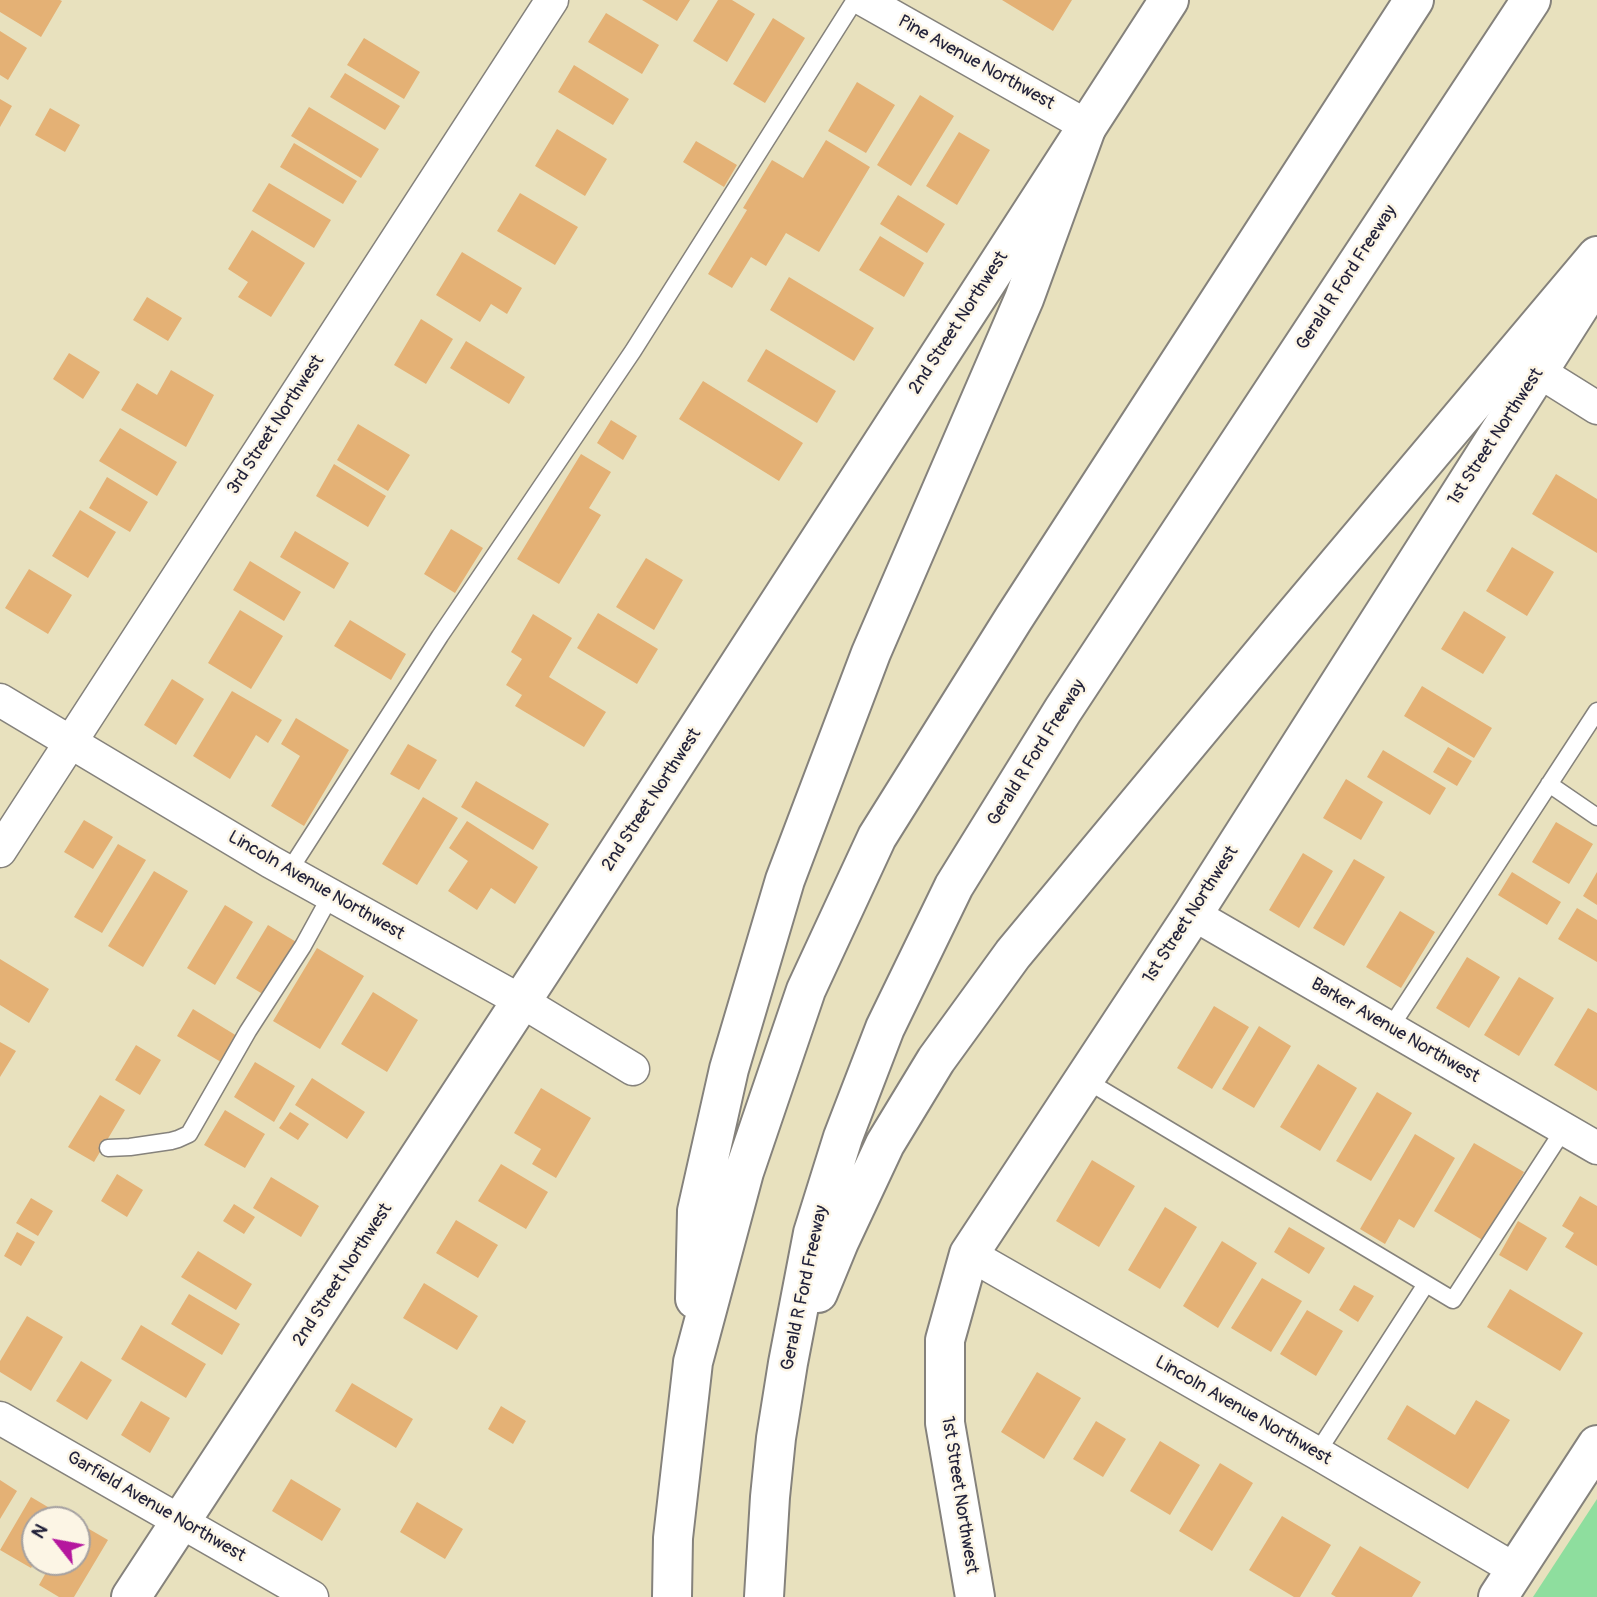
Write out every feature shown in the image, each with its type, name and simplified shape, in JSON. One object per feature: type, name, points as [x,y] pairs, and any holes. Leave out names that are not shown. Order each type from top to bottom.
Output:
[{"type":"main road","name":"2nd Street Northwest","points":[[131,1597],[521,1001],[1169,0]]},
{"type":"main road","points":[[694,1362],[744,1172],[806,990],[877,836],[1022,606],[1414,0]]},
{"type":"main road","name":"Gerald R Ford Freeway","points":[[764,1597],[776,1438],[813,1233],[843,1137],[885,1028],[954,886],[1063,709],[1531,0]]},
{"type":"main road","points":[[672,1597],[673,1538],[694,1362],[697,1212],[729,1069],[785,880],[871,653],[1024,299],[1087,126]]},
{"type":"main road","points":[[788,1363],[839,1242],[885,1144],[936,1060],[1013,954],[1597,256]]},
{"type":"main road","name":"1st Street Northwest","points":[[975,1597],[945,1423],[945,1340],[969,1254],[1193,914],[1597,279]]},
{"type":"main road","points":[[1507,1584],[1597,1445]]},
{"type":"street","name":"3rd Street Northwest","points":[[0,850],[552,0]]},
{"type":"street","name":"Pine Avenue Northwest","points":[[864,0],[1087,126]]},
{"type":"street","points":[[1538,371],[1597,408]]},
{"type":"street","name":"Lincoln Avenue Northwest","points":[[0,700],[289,871],[521,1001],[633,1069]]},
{"type":"street","name":"Barker Avenue Northwest","points":[[1193,914],[1597,1148]]},
{"type":"street","name":"Lincoln Avenue Northwest","points":[[969,1254],[1317,1453],[1507,1584]]},
{"type":"street","name":"Garfield Avenue Northwest","points":[[0,1418],[312,1597]]},
{"type":"lane","points":[[289,871],[440,636],[633,351],[855,0]]},
{"type":"lane","points":[[1390,1028],[1597,711]]},
{"type":"lane","points":[[1549,784],[1597,817]]},
{"type":"lane","points":[[108,1148],[171,1141],[189,1134],[331,895]]},
{"type":"lane","points":[[1084,1079],[1453,1300],[1564,1129]]},
{"type":"lane","points":[[1317,1453],[1426,1284]]},
{"type":"green space","points":[[1597,1499],[1597,1597],[1533,1597]]},
{"type":"building","points":[[0,0],[62,1],[41,37],[0,12]]},
{"type":"building","points":[[642,0],[690,0],[677,21]]},
{"type":"building","points":[[718,0],[732,0],[755,14],[727,62],[693,41]]},
{"type":"building","points":[[1002,0],[1072,0],[1053,31]]},
{"type":"building","points":[[606,13],[659,45],[642,74],[588,42]]},
{"type":"building","points":[[773,18],[805,38],[765,103],[733,84]]},
{"type":"building","points":[[0,31],[27,48],[8,80],[0,75]]},
{"type":"building","points":[[364,38],[420,72],[404,99],[347,65]]},
{"type":"building","points":[[574,65],[629,99],[613,125],[558,92]]},
{"type":"building","points":[[345,73],[400,106],[385,130],[330,97]]},
{"type":"building","points":[[857,82],[895,105],[866,153],[828,131]]},
{"type":"building","points":[[920,95],[954,116],[911,186],[877,165]]},
{"type":"building","points":[[0,99],[12,106],[0,127]]},
{"type":"building","points":[[309,107],[379,149],[361,178],[291,136]]},
{"type":"building","points":[[50,108],[80,125],[65,152],[35,135]]},
{"type":"building","points":[[557,129],[607,159],[585,196],[535,166]]},
{"type":"building","points":[[959,132],[990,150],[957,205],[926,186]]},
{"type":"building","points":[[826,140],[870,167],[819,252],[786,233],[766,266],[751,257],[732,288],[708,274],[747,210],[743,208],[772,160],[803,178]]},
{"type":"building","points":[[696,141],[737,165],[724,187],[683,162]]},
{"type":"building","points":[[294,143],[357,181],[343,204],[280,167]]},
{"type":"building","points":[[269,183],[331,220],[314,248],[252,211]]},
{"type":"building","points":[[520,193],[578,227],[555,265],[497,231]]},
{"type":"building","points":[[898,195],[945,224],[927,253],[880,224]]},
{"type":"building","points":[[252,230],[305,263],[271,317],[238,297],[248,282],[228,269]]},
{"type":"building","points":[[880,236],[924,263],[904,297],[859,270]]},
{"type":"building","points":[[462,252],[522,288],[507,314],[491,304],[480,322],[436,295]]},
{"type":"building","points":[[789,277],[874,328],[854,361],[770,310]]},
{"type":"building","points":[[147,297],[182,318],[168,341],[133,320]]},
{"type":"building","points":[[421,319],[453,339],[426,384],[394,365]]},
{"type":"building","points":[[466,341],[525,377],[509,404],[450,368]]},
{"type":"building","points":[[766,349],[836,391],[817,423],[747,381]]},
{"type":"building","points":[[69,353],[100,372],[83,399],[53,379]]},
{"type":"building","points":[[171,370],[214,395],[186,447],[121,410],[137,383],[157,395]]},
{"type":"building","points":[[703,381],[803,443],[779,481],[679,419]]},
{"type":"building","points":[[611,420],[637,436],[623,460],[597,443]]},
{"type":"building","points":[[358,424],[410,455],[388,491],[337,460]]},
{"type":"building","points":[[120,428],[177,462],[157,496],[99,461]]},
{"type":"building","points":[[581,454],[611,472],[589,508],[601,515],[559,584],[517,559]]},
{"type":"building","points":[[334,464],[386,496],[368,527],[316,496]]},
{"type":"building","points":[[1556,474],[1597,499],[1597,553],[1532,514]]},
{"type":"building","points":[[107,477],[148,502],[130,532],[89,508]]},
{"type":"building","points":[[80,510],[116,532],[88,578],[52,556]]},
{"type":"building","points":[[451,529],[483,548],[455,593],[424,574]]},
{"type":"building","points":[[295,531],[349,563],[334,589],[280,557]]},
{"type":"building","points":[[1512,547],[1554,572],[1527,616],[1486,591]]},
{"type":"building","points":[[646,558],[683,580],[654,630],[616,607]]},
{"type":"building","points":[[250,561],[301,592],[284,621],[233,590]]},
{"type":"building","points":[[29,569],[72,595],[48,634],[5,608]]},
{"type":"building","points":[[240,610],[283,636],[251,689],[208,663]]},
{"type":"building","points":[[1464,611],[1506,637],[1483,674],[1441,649]]},
{"type":"building","points":[[598,613],[658,649],[637,684],[577,648]]},
{"type":"building","points":[[533,614],[572,638],[549,677],[606,712],[584,747],[515,706],[522,695],[506,685],[522,659],[511,652]]},
{"type":"building","points":[[350,620],[406,654],[391,680],[334,646]]},
{"type":"building","points":[[172,679],[204,699],[176,745],[144,725]]},
{"type":"building","points":[[1422,686],[1492,728],[1474,758],[1404,716]]},
{"type":"building","points":[[232,691],[282,720],[268,743],[256,735],[230,779],[193,756]]},
{"type":"building","points":[[296,718],[349,750],[304,826],[271,806],[300,756],[281,744]]},
{"type":"building","points":[[408,744],[437,760],[419,790],[390,774]]},
{"type":"building","points":[[1448,747],[1472,761],[1457,786],[1433,772]]},
{"type":"building","points":[[1383,750],[1446,788],[1430,815],[1367,777]]},
{"type":"building","points":[[1346,779],[1383,802],[1361,840],[1323,818]]},
{"type":"building","points":[[476,781],[549,824],[533,850],[461,807]]},
{"type":"building","points":[[423,797],[458,818],[417,885],[382,864]]},
{"type":"building","points":[[84,820],[113,837],[93,869],[64,852]]},
{"type":"building","points":[[467,821],[538,867],[515,904],[491,888],[477,910],[448,891],[468,861],[449,848]]},
{"type":"building","points":[[1556,822],[1593,844],[1569,884],[1532,862]]},
{"type":"building","points":[[118,844],[146,860],[102,933],[74,917]]},
{"type":"building","points":[[1303,853],[1333,871],[1299,928],[1269,910]]},
{"type":"building","points":[[1354,859],[1385,877],[1344,946],[1313,928]]},
{"type":"building","points":[[154,871],[188,891],[143,967],[108,946]]},
{"type":"building","points":[[1512,872],[1561,902],[1547,925],[1498,895]]},
{"type":"building","points":[[1597,872],[1597,905],[1583,896]]},
{"type":"building","points":[[225,905],[253,922],[215,985],[187,968]]},
{"type":"building","points":[[1577,908],[1597,920],[1597,962],[1558,939]]},
{"type":"building","points":[[1400,911],[1435,932],[1401,988],[1366,967]]},
{"type":"building","points":[[268,925],[298,943],[266,996],[236,978]]},
{"type":"building","points":[[317,948],[364,976],[320,1049],[273,1021]]},
{"type":"building","points":[[1467,957],[1500,977],[1469,1028],[1436,1008]]},
{"type":"building","points":[[0,959],[49,989],[29,1023],[0,1005]]},
{"type":"building","points":[[1519,977],[1554,998],[1519,1056],[1484,1035]]},
{"type":"building","points":[[373,992],[418,1020],[387,1072],[341,1044]]},
{"type":"building","points":[[1214,1006],[1249,1027],[1212,1089],[1177,1068]]},
{"type":"building","points":[[1588,1008],[1597,1013],[1597,1091],[1554,1065]]},
{"type":"building","points":[[193,1009],[237,1036],[221,1062],[177,1036]]},
{"type":"building","points":[[1259,1026],[1291,1046],[1254,1108],[1222,1089]]},
{"type":"building","points":[[0,1042],[16,1051],[0,1077]]},
{"type":"building","points":[[136,1045],[161,1060],[140,1095],[115,1080]]},
{"type":"building","points":[[255,1062],[295,1086],[274,1122],[234,1097]]},
{"type":"building","points":[[1318,1064],[1357,1088],[1320,1151],[1280,1127]]},
{"type":"building","points":[[312,1078],[365,1112],[347,1139],[295,1105]]},
{"type":"building","points":[[541,1088],[591,1118],[556,1178],[532,1164],[541,1149],[514,1133]]},
{"type":"building","points":[[1377,1092],[1412,1113],[1371,1181],[1336,1161]]},
{"type":"building","points":[[100,1095],[125,1110],[94,1162],[68,1147]]},
{"type":"building","points":[[225,1110],[265,1134],[245,1168],[204,1145]]},
{"type":"building","points":[[290,1112],[309,1124],[298,1140],[279,1128]]},
{"type":"building","points":[[1415,1134],[1455,1158],[1414,1228],[1399,1219],[1385,1244],[1360,1229]]},
{"type":"building","points":[[1474,1143],[1524,1172],[1484,1241],[1434,1211]]},
{"type":"building","points":[[1092,1160],[1135,1186],[1099,1247],[1056,1221]]},
{"type":"building","points":[[501,1164],[548,1192],[526,1229],[478,1201]]},
{"type":"building","points":[[117,1174],[143,1190],[127,1217],[101,1201]]},
{"type":"building","points":[[271,1177],[319,1206],[301,1237],[253,1208]]},
{"type":"building","points":[[1580,1196],[1597,1206],[1597,1266],[1565,1247],[1574,1233],[1562,1226]]},
{"type":"building","points":[[31,1198],[53,1211],[38,1236],[16,1223]]},
{"type":"building","points":[[234,1204],[255,1217],[244,1234],[223,1221]]},
{"type":"building","points":[[1165,1207],[1197,1227],[1160,1289],[1128,1270]]},
{"type":"building","points":[[456,1220],[498,1245],[478,1278],[436,1253]]},
{"type":"building","points":[[1518,1221],[1547,1238],[1527,1271],[1499,1255]]},
{"type":"building","points":[[1289,1227],[1325,1248],[1309,1274],[1274,1252]]},
{"type":"building","points":[[17,1232],[35,1242],[21,1266],[4,1256]]},
{"type":"building","points":[[1222,1241],[1257,1263],[1218,1328],[1183,1306]]},
{"type":"building","points":[[198,1251],[252,1284],[236,1310],[181,1277]]},
{"type":"building","points":[[1262,1278],[1302,1301],[1271,1352],[1231,1328]]},
{"type":"building","points":[[424,1283],[478,1316],[457,1350],[403,1318]]},
{"type":"building","points":[[1354,1285],[1374,1296],[1358,1322],[1339,1310]]},
{"type":"building","points":[[1510,1289],[1583,1333],[1560,1371],[1487,1327]]},
{"type":"building","points":[[189,1294],[240,1324],[222,1355],[171,1324]]},
{"type":"building","points":[[1307,1310],[1343,1331],[1316,1376],[1280,1354]]},
{"type":"building","points":[[27,1316],[63,1337],[31,1391],[0,1372],[0,1361]]},
{"type":"building","points":[[141,1325],[206,1364],[186,1398],[121,1359]]},
{"type":"building","points":[[81,1361],[112,1380],[87,1420],[56,1401]]},
{"type":"building","points":[[1037,1372],[1081,1398],[1044,1459],[1001,1432]]},
{"type":"building","points":[[352,1383],[413,1419],[396,1448],[335,1411]]},
{"type":"building","points":[[1476,1400],[1510,1420],[1468,1489],[1387,1439],[1407,1405],[1455,1435]]},
{"type":"building","points":[[141,1401],[170,1418],[150,1453],[121,1435]]},
{"type":"building","points":[[501,1406],[526,1421],[513,1444],[488,1429]]},
{"type":"building","points":[[1096,1421],[1126,1439],[1103,1477],[1073,1459]]},
{"type":"building","points":[[1160,1441],[1200,1465],[1170,1515],[1130,1491]]},
{"type":"building","points":[[1220,1463],[1253,1483],[1212,1551],[1179,1531]]},
{"type":"building","points":[[291,1479],[341,1509],[322,1541],[272,1511]]},
{"type":"building","points":[[0,1480],[17,1491],[0,1519]]},
{"type":"building","points":[[31,1497],[46,1506],[26,1506]]},
{"type":"building","points":[[417,1502],[463,1529],[445,1559],[400,1532]]},
{"type":"building","points":[[21,1514],[21,1562],[0,1550]]},
{"type":"building","points":[[1282,1516],[1331,1545],[1300,1597],[1294,1597],[1249,1570]]},
{"type":"building","points":[[91,1530],[108,1540],[91,1568]]},
{"type":"building","points":[[1360,1546],[1421,1582],[1412,1597],[1336,1597],[1331,1594]]},
{"type":"building","points":[[44,1576],[87,1576],[74,1597],[59,1597],[39,1585]]}]
